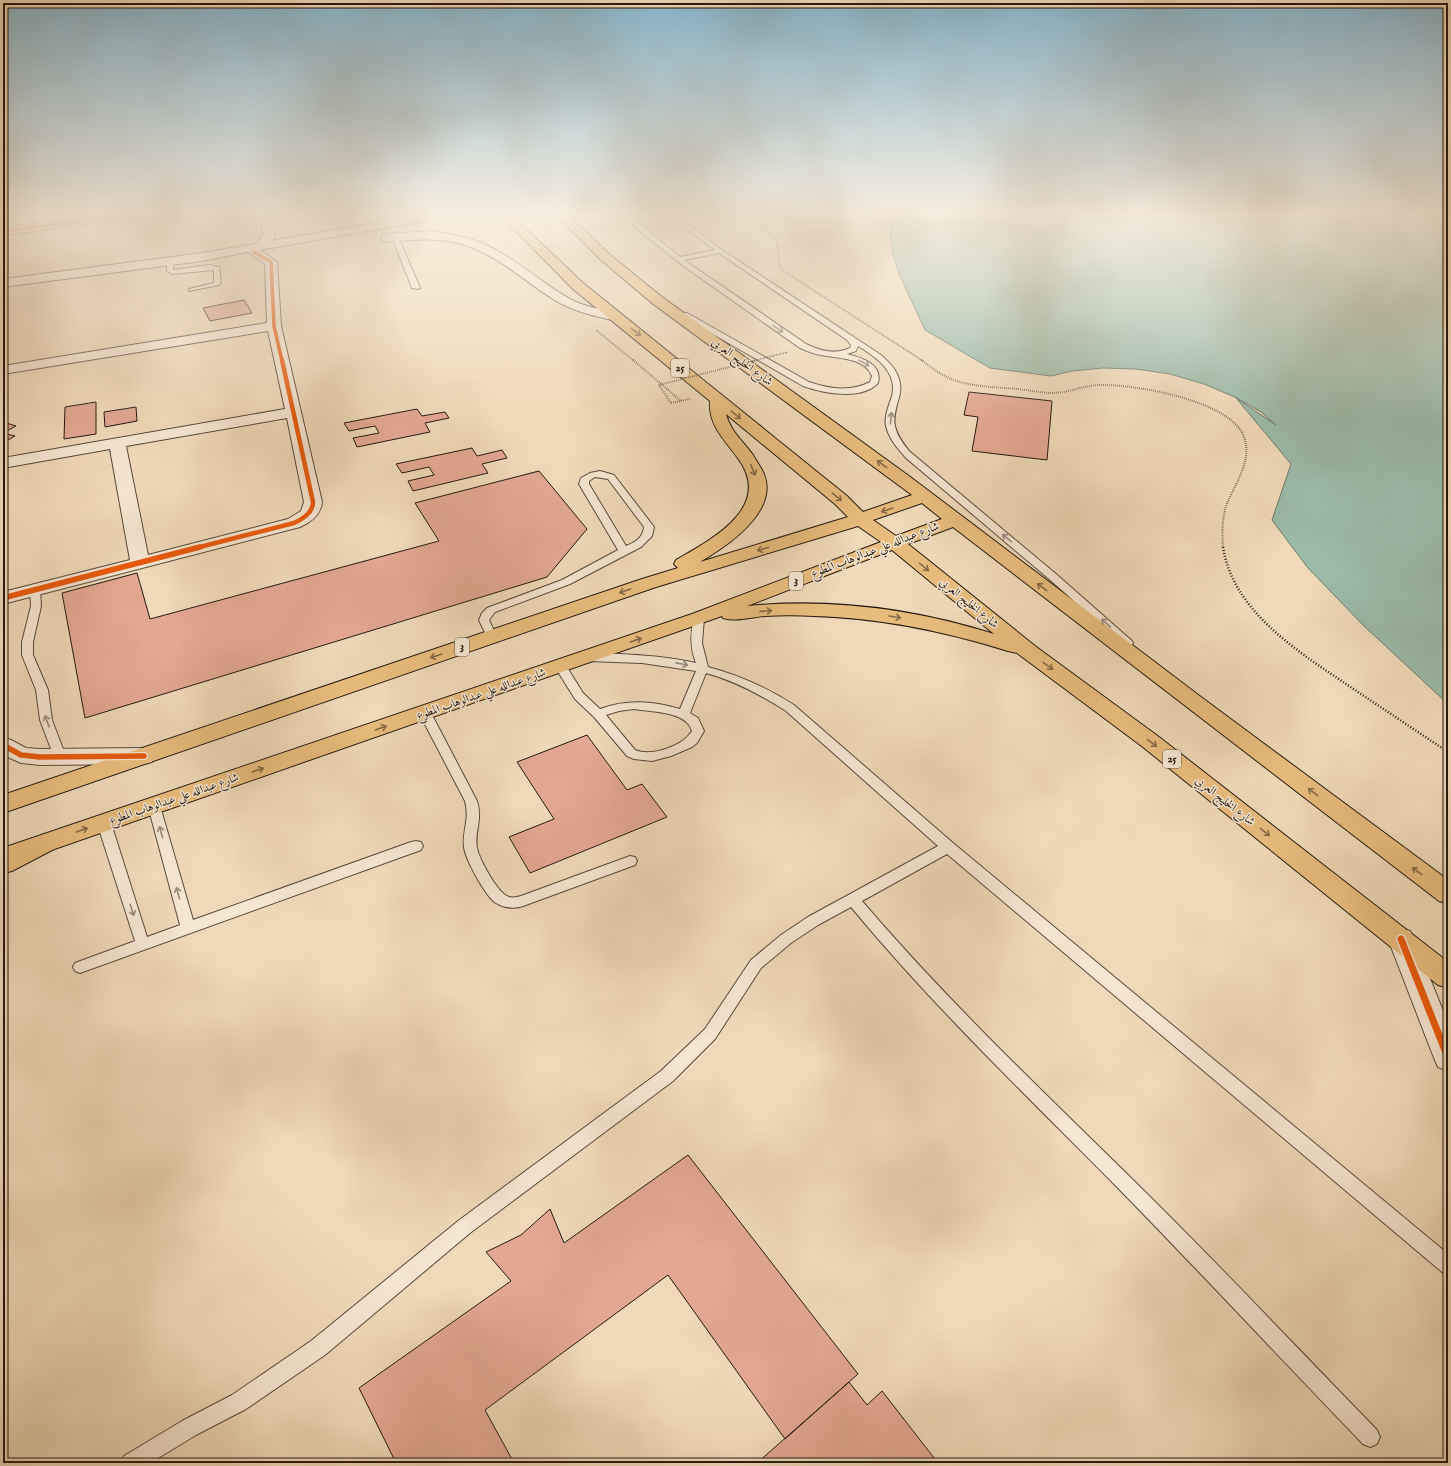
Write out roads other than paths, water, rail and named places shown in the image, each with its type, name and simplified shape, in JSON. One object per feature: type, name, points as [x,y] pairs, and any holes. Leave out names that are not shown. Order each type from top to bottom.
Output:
[{"type":"main road","name":"شارع الخليج العربي","points":[[573,281],[648,342],[717,401],[841,500],[860,519],[894,543],[1028,651],[1151,742],[1402,939],[1448,978]]},
{"type":"main road","name":"شارع الخليج العربي","points":[[635,281],[657,300],[955,520],[1448,894]]},
{"type":"main road","points":[[648,583],[728,537],[745,519],[755,501],[757,482],[754,473],[745,456],[721,426],[718,417],[717,401]]},
{"type":"main road","name":"3","points":[[3,804],[648,583],[860,519],[924,497]]},
{"type":"main road","name":"شارع عبدالله علي عبدالوهاب المطوع","points":[[3,858],[561,667],[699,618],[955,520]]},
{"type":"main road","points":[[699,618],[735,613],[801,610],[882,615],[955,629],[1028,651]]},
{"type":"main road","points":[[3,864],[45,843]]},
{"type":"street","points":[[3,284],[23,281]]},
{"type":"street","points":[[5,598],[294,523],[307,516],[313,506],[313,502],[274,326],[271,281]]},
{"type":"street","points":[[536,281],[568,302],[590,311],[616,317]]},
{"type":"street","points":[[3,370],[274,326]]},
{"type":"street","points":[[3,463],[292,412]]},
{"type":"street","points":[[117,443],[140,562]]},
{"type":"street","points":[[3,745],[21,755],[60,757],[144,756]]},
{"type":"street","points":[[1402,939],[1448,1058]]},
{"type":"lane","points":[[191,290],[217,284],[218,281]]},
{"type":"lane","points":[[413,281],[416,288]]},
{"type":"lane","points":[[657,300],[813,387],[831,391],[846,391],[862,389],[874,383],[876,379],[875,373],[866,364],[847,357],[827,354],[803,346],[709,281]]},
{"type":"lane","points":[[765,281],[884,361],[894,375],[898,390],[891,415],[891,426],[898,442],[909,456],[1052,576],[1197,705]]},
{"type":"lane","points":[[827,354],[842,353],[851,350],[855,345],[850,338]]},
{"type":"lane","points":[[492,637],[484,620],[486,615],[491,610],[566,582],[606,562],[647,537],[649,527],[612,477],[600,474],[588,477],[584,480],[584,484],[624,551]]},
{"type":"lane","points":[[34,590],[36,597],[36,611],[27,651],[30,663],[42,690],[45,714],[60,757]]},
{"type":"lane","points":[[684,714],[703,668],[699,658],[696,638],[699,618]]},
{"type":"lane","points":[[587,657],[646,659],[703,668],[750,684],[770,694],[790,708],[948,847],[1448,1266]]},
{"type":"lane","points":[[561,667],[579,696],[598,714],[631,754],[649,758],[688,744],[697,736],[697,725],[684,714],[634,705],[617,707],[598,714]]},
{"type":"lane","points":[[424,713],[471,800],[475,821],[470,839],[472,855],[496,895],[500,899],[515,903],[523,901],[630,861]]},
{"type":"lane","points":[[154,806],[188,928]]},
{"type":"lane","points":[[104,823],[143,945]]},
{"type":"lane","points":[[80,968],[416,846]]},
{"type":"lane","points":[[131,1463],[189,1428],[239,1402],[318,1348],[464,1228],[667,1076],[710,1034],[756,964],[768,952],[813,920],[853,900],[948,847]]},
{"type":"lane","points":[[853,900],[913,971],[948,1009],[1121,1181],[1370,1437]]}]
